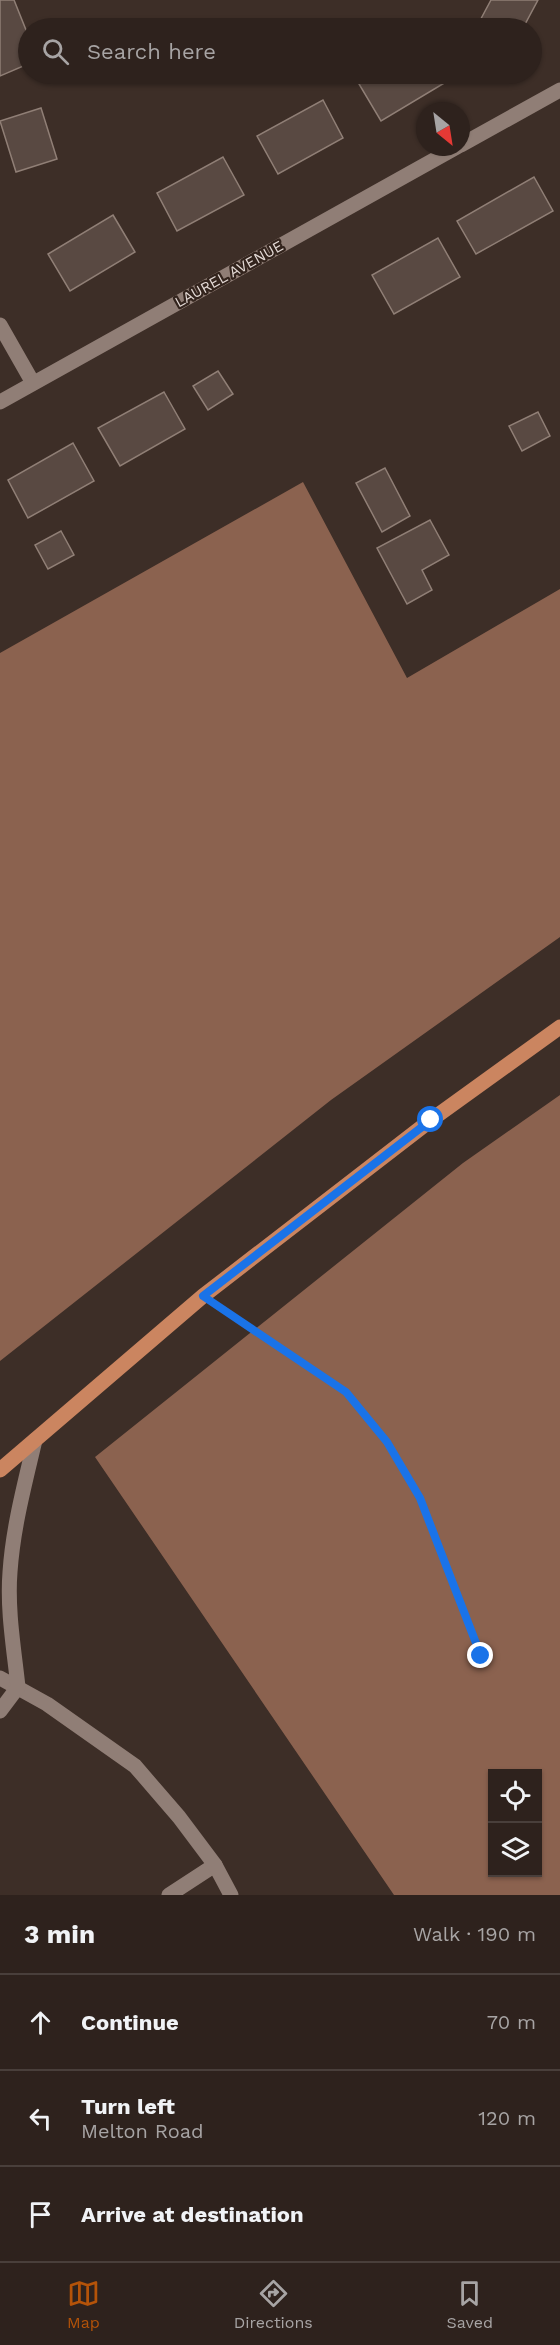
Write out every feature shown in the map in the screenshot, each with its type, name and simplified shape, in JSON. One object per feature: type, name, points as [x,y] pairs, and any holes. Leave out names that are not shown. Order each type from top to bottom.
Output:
[{"type":"main road","points":[[0,1470],[203,1296],[431,1120],[560,1027]]},
{"type":"street","name":"LAUREL AVENUE","points":[[470,140],[560,90]]},
{"type":"street","name":"LAUREL AVENUE","points":[[0,402],[441,156]]},
{"type":"street","points":[[0,325],[33,383]]},
{"type":"street","points":[[0,1711],[18,1687],[12,1630],[10,1573],[18,1512],[35,1440]]},
{"type":"street","points":[[0,1678],[47,1704],[135,1766],[179,1817],[214,1865],[231,1895]]},
{"type":"street","points":[[169,1895],[214,1865]]},
{"type":"path","points":[[203,1296],[346,1392],[387,1442],[420,1498],[481,1656]]},
{"type":"shaded area","points":[[303,482],[407,678],[560,589],[560,937],[331,1100],[0,1361],[0,653]]},
{"type":"shaded area","points":[[560,1095],[560,1895],[394,1895],[95,1457],[463,1163]]},
{"type":"building","points":[[0,0],[14,0],[21,18],[18,18],[18,68],[0,76]]},
{"type":"building","points":[[491,0],[538,0],[528,18],[481,18]]},
{"type":"building","points":[[359,84],[443,84],[381,121]]},
{"type":"building","points":[[323,100],[343,138],[278,174],[257,136]]},
{"type":"building","points":[[41,108],[57,159],[16,172],[0,121]]},
{"type":"building","points":[[223,157],[244,195],[177,231],[157,193]]},
{"type":"building","points":[[534,177],[553,211],[476,254],[457,221]]},
{"type":"building","points":[[113,215],[135,252],[70,291],[48,254]]},
{"type":"building","points":[[438,238],[460,277],[394,314],[372,275]]},
{"type":"building","points":[[218,371],[233,394],[208,410],[193,386]]},
{"type":"building","points":[[164,392],[185,429],[120,466],[98,428]]},
{"type":"building","points":[[538,412],[550,436],[522,451],[509,426]]},
{"type":"building","points":[[73,443],[94,481],[28,518],[8,480]]},
{"type":"building","points":[[385,468],[410,516],[382,532],[356,483]]},
{"type":"building","points":[[430,520],[449,555],[422,570],[432,590],[407,604],[377,548]]},
{"type":"building","points":[[61,531],[74,555],[48,569],[35,545]]},
{"type":"route","points":[[431,1120],[203,1296],[346,1392],[387,1442],[420,1498],[481,1656]]}]
